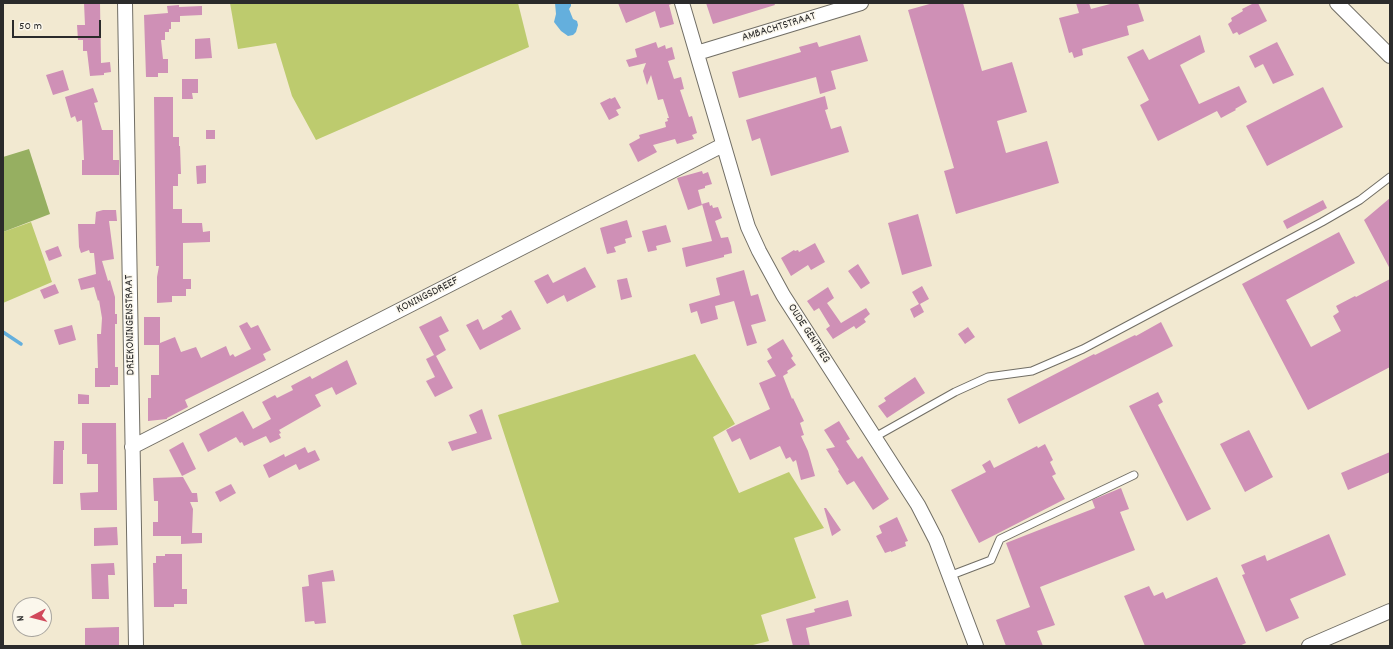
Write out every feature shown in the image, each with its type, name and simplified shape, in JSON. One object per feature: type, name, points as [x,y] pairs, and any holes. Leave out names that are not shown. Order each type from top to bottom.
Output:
[{"type":"street","name":"DRIEKONINGENSTRAAT","points":[[125,3],[136,646]]},
{"type":"street","name":"OUDE GENTWEG","points":[[682,3],[748,227],[762,258],[783,295],[909,490],[927,522],[976,646]]},
{"type":"street","name":"AMBACHTSTRAAT","points":[[697,53],[861,3]]},
{"type":"street","points":[[1338,3],[1390,56]]},
{"type":"street","name":"KONINGSDREEF","points":[[132,447],[723,145]]},
{"type":"street","points":[[1309,646],[1390,611]]},
{"type":"lane","points":[[875,437],[955,392],[988,377],[1032,371],[1083,349],[1322,222],[1360,200],[1390,177]]},
{"type":"lane","points":[[949,576],[990,560],[1000,539],[1134,475]]},
{"type":"green space","points":[[230,3],[518,3],[529,47],[316,140],[292,96],[276,43],[238,49]]},
{"type":"green space","points":[[29,149],[50,214],[3,232],[3,157]]},
{"type":"green space","points":[[31,222],[52,282],[3,303],[3,232]]},
{"type":"green space","points":[[695,354],[735,424],[713,437],[739,493],[789,472],[824,528],[794,538],[816,598],[761,615],[769,641],[749,646],[522,646],[513,615],[559,602],[498,415]]},
{"type":"water","points":[[555,3],[571,3],[569,9],[573,19],[577,21],[578,25],[576,32],[573,35],[568,36],[561,31],[554,22],[556,14]]},
{"type":"building","points":[[84,3],[100,3],[101,63],[110,62],[111,72],[104,73],[104,75],[90,76],[87,51],[83,51],[83,40],[78,40],[77,25],[85,25]]},
{"type":"building","points":[[618,3],[674,3],[669,5],[674,24],[660,28],[655,11],[626,23]]},
{"type":"building","points":[[706,3],[774,3],[775,5],[713,24]]},
{"type":"building","points":[[933,3],[963,3],[982,71],[1012,62],[1027,112],[997,121],[1006,153],[1047,141],[1059,183],[956,214],[944,171],[954,168],[908,10]]},
{"type":"building","points":[[1076,3],[1089,3],[1091,9],[1114,3],[1138,3],[1144,21],[1127,26],[1129,35],[1082,49],[1083,55],[1074,58],[1072,52],[1069,53],[1059,18],[1079,13]]},
{"type":"building","points":[[1254,3],[1258,3],[1267,21],[1239,35],[1237,32],[1233,34],[1228,24],[1232,21],[1231,18],[1243,11],[1242,9]]},
{"type":"building","points":[[179,5],[179,7],[202,6],[202,15],[180,16],[180,22],[171,22],[171,29],[169,29],[169,32],[165,32],[165,40],[161,40],[163,59],[168,59],[168,73],[158,73],[158,77],[146,77],[144,15],[168,13],[167,6]]},
{"type":"building","points":[[860,35],[868,61],[831,71],[836,89],[820,94],[816,77],[739,98],[732,72],[801,52],[799,47],[817,42],[819,47]]},
{"type":"building","points":[[1200,35],[1205,52],[1180,65],[1199,104],[1239,86],[1247,102],[1221,118],[1217,111],[1158,141],[1140,105],[1149,100],[1127,57],[1143,49],[1149,60]]},
{"type":"building","points":[[210,38],[212,58],[195,59],[195,39]]},
{"type":"building","points":[[656,42],[658,48],[665,45],[666,49],[672,47],[675,59],[668,61],[674,79],[681,77],[684,89],[680,90],[689,117],[692,116],[697,133],[692,135],[694,139],[677,144],[675,139],[653,145],[657,152],[638,162],[629,144],[640,138],[639,135],[666,127],[665,122],[668,121],[667,118],[669,118],[663,99],[658,100],[651,75],[647,85],[643,71],[646,63],[629,67],[626,60],[637,57],[635,49]]},
{"type":"building","points":[[1277,42],[1294,75],[1273,84],[1263,64],[1255,68],[1249,56]]},
{"type":"building","points":[[63,70],[69,90],[53,95],[46,75]]},
{"type":"building","points":[[182,79],[198,79],[198,93],[192,93],[193,99],[182,99]]},
{"type":"building","points":[[1323,87],[1343,127],[1267,166],[1246,126]]},
{"type":"building","points":[[93,88],[98,102],[94,103],[102,130],[113,130],[113,160],[119,160],[119,175],[82,175],[82,160],[84,160],[82,120],[77,122],[75,116],[71,118],[65,97]]},
{"type":"building","points":[[825,96],[828,109],[825,110],[831,129],[841,126],[849,152],[771,176],[760,138],[752,141],[746,120]]},
{"type":"building","points":[[154,97],[173,97],[173,137],[179,137],[181,174],[178,174],[178,186],[173,186],[173,209],[182,209],[182,223],[202,223],[203,232],[210,231],[210,242],[183,243],[183,279],[191,279],[191,289],[186,289],[186,296],[172,296],[172,302],[157,303],[157,277],[159,266],[156,266]]},
{"type":"building","points":[[615,97],[621,108],[616,110],[619,115],[609,120],[600,103]]},
{"type":"building","points":[[206,130],[215,130],[215,139],[206,139]]},
{"type":"building","points":[[206,165],[206,183],[197,184],[196,166]]},
{"type":"building","points":[[702,171],[703,174],[708,172],[712,184],[698,190],[702,205],[688,210],[677,178]]},
{"type":"building","points":[[1390,198],[1390,269],[1364,220]]},
{"type":"building","points":[[1323,200],[1327,208],[1287,229],[1283,221]]},
{"type":"building","points":[[709,202],[710,206],[712,205],[713,208],[718,207],[722,218],[715,221],[721,238],[728,237],[732,253],[724,255],[724,257],[686,267],[682,248],[712,241],[702,204]]},
{"type":"building","points":[[103,210],[116,210],[117,221],[109,221],[114,259],[102,261],[115,297],[115,314],[117,314],[117,324],[115,324],[115,367],[118,367],[118,385],[110,385],[110,387],[95,387],[95,368],[98,368],[97,334],[101,334],[102,318],[99,300],[98,301],[94,287],[81,290],[78,279],[96,274],[94,253],[90,253],[89,250],[81,253],[79,247],[78,224],[95,224],[96,212]]},
{"type":"building","points":[[918,214],[932,266],[902,275],[888,223]]},
{"type":"building","points":[[627,220],[632,237],[625,239],[626,243],[614,247],[616,252],[607,254],[600,228]]},
{"type":"building","points":[[666,225],[671,242],[656,246],[657,250],[648,252],[642,231]]},
{"type":"building","points":[[1339,232],[1355,263],[1286,300],[1311,347],[1341,331],[1333,316],[1339,312],[1336,306],[1390,279],[1390,367],[1308,410],[1242,284]]},
{"type":"building","points":[[815,243],[825,262],[811,270],[808,265],[791,276],[781,258],[794,250],[798,250],[799,252]]},
{"type":"building","points":[[58,246],[62,256],[49,261],[45,251]]},
{"type":"building","points":[[858,264],[870,283],[861,289],[848,271]]},
{"type":"building","points":[[585,267],[596,287],[567,302],[564,295],[547,304],[534,281],[548,274],[553,283]]},
{"type":"building","points":[[744,270],[751,296],[758,294],[766,321],[751,325],[757,343],[747,346],[734,301],[715,306],[718,319],[701,324],[697,311],[691,313],[689,304],[720,295],[716,278]]},
{"type":"building","points":[[627,278],[632,297],[621,300],[617,280]]},
{"type":"building","points":[[55,284],[59,293],[44,299],[40,290]]},
{"type":"building","points":[[922,286],[929,299],[920,304],[924,312],[914,318],[910,309],[919,304],[912,292]]},
{"type":"building","points":[[828,287],[834,298],[827,303],[841,323],[866,308],[870,314],[864,319],[866,322],[856,329],[854,326],[833,339],[826,329],[830,326],[819,308],[814,311],[807,301]]},
{"type":"building","points":[[511,310],[521,329],[480,350],[466,325],[478,319],[483,330],[503,319],[501,316]]},
{"type":"building","points":[[441,316],[449,331],[439,336],[446,350],[436,356],[453,388],[435,397],[426,381],[435,377],[426,359],[434,355],[419,327]]},
{"type":"building","points":[[144,317],[160,317],[160,343],[175,337],[181,352],[196,347],[201,358],[226,346],[230,356],[233,354],[235,357],[251,349],[239,326],[247,322],[251,328],[258,325],[271,350],[263,354],[266,360],[185,400],[188,407],[167,419],[148,421],[148,398],[151,398],[151,375],[159,375],[159,345],[144,345]]},
{"type":"building","points":[[1161,322],[1173,346],[1019,424],[1007,399],[1094,354],[1095,355],[1135,335],[1136,336]]},
{"type":"building","points":[[72,325],[76,340],[59,345],[54,330]]},
{"type":"building","points":[[968,327],[975,337],[965,344],[958,334]]},
{"type":"building","points":[[783,339],[793,356],[791,358],[796,365],[787,371],[788,373],[783,376],[792,399],[793,398],[804,421],[800,423],[804,435],[801,436],[808,451],[815,476],[801,480],[796,460],[793,462],[790,457],[786,459],[780,446],[750,460],[740,438],[732,442],[726,430],[770,409],[759,383],[776,376],[767,361],[772,358],[767,349]]},
{"type":"building","points":[[347,360],[357,384],[336,395],[332,387],[315,395],[321,406],[279,430],[281,433],[279,434],[281,438],[270,443],[266,436],[244,446],[236,437],[208,452],[199,434],[243,411],[253,429],[271,419],[262,402],[275,395],[277,398],[293,390],[291,386],[310,376],[312,379]]},
{"type":"building","points":[[915,377],[925,393],[887,418],[878,406],[886,401],[884,398]]},
{"type":"building","points":[[1158,392],[1163,402],[1158,405],[1211,509],[1187,521],[1129,406]]},
{"type":"building","points":[[78,394],[89,395],[89,404],[78,404]]},
{"type":"building","points":[[482,409],[492,439],[452,451],[448,442],[477,433],[469,415]]},
{"type":"building","points":[[839,421],[850,439],[846,441],[858,459],[862,456],[889,499],[873,510],[854,481],[847,485],[826,449],[835,447],[824,430]]},
{"type":"building","points":[[82,423],[116,423],[117,510],[81,510],[80,493],[98,492],[98,464],[87,464],[87,454],[82,454]]},
{"type":"building","points":[[1249,430],[1273,477],[1245,492],[1220,444]]},
{"type":"building","points":[[54,441],[64,441],[63,484],[53,484]]},
{"type":"building","points":[[183,442],[196,469],[182,476],[169,450]]},
{"type":"building","points":[[1045,444],[1053,460],[1050,462],[1056,474],[1052,476],[1065,499],[979,543],[951,490],[986,472],[982,465],[990,460],[994,468],[1037,446],[1038,448]]},
{"type":"building","points":[[305,447],[308,453],[315,450],[320,460],[299,470],[296,464],[269,478],[263,465],[284,454],[285,457]]},
{"type":"building","points":[[1390,452],[1390,472],[1348,490],[1341,473]]},
{"type":"building","points":[[183,477],[192,493],[197,493],[198,502],[190,502],[193,509],[192,533],[202,533],[202,543],[181,544],[181,536],[153,536],[153,522],[158,522],[158,501],[154,501],[153,478]]},
{"type":"building","points":[[231,484],[236,493],[220,502],[215,492]]},
{"type":"building","points":[[1121,488],[1129,509],[1120,512],[1135,550],[1040,587],[1055,625],[1037,631],[1043,646],[1006,646],[996,620],[1030,607],[1006,543],[1095,508],[1092,500]]},
{"type":"building","points":[[824,508],[826,508],[841,530],[832,536]]},
{"type":"building","points":[[897,517],[908,541],[905,542],[906,546],[885,553],[876,536],[882,533],[879,526]]},
{"type":"building","points":[[117,527],[118,545],[94,546],[94,528]]},
{"type":"building","points":[[1329,534],[1346,575],[1290,599],[1299,618],[1266,632],[1242,575],[1245,574],[1241,565],[1265,555],[1267,561]]},
{"type":"building","points":[[165,554],[182,554],[182,589],[187,589],[187,604],[174,604],[174,607],[154,607],[153,563],[156,563],[156,556],[165,556]]},
{"type":"building","points":[[114,563],[115,575],[108,575],[109,599],[92,599],[91,564]]},
{"type":"building","points":[[333,570],[335,581],[322,582],[326,623],[315,624],[314,621],[305,622],[302,587],[309,586],[308,575]]},
{"type":"building","points":[[1217,577],[1246,643],[1239,646],[1145,646],[1124,596],[1149,586],[1154,596],[1163,592],[1166,599]]},
{"type":"building","points":[[848,600],[852,616],[806,628],[810,646],[793,646],[786,619],[815,612],[814,609]]},
{"type":"building","points":[[119,627],[119,646],[85,646],[85,628]]},
{"type":"waterway","points":[[3,332],[21,344]]}]
